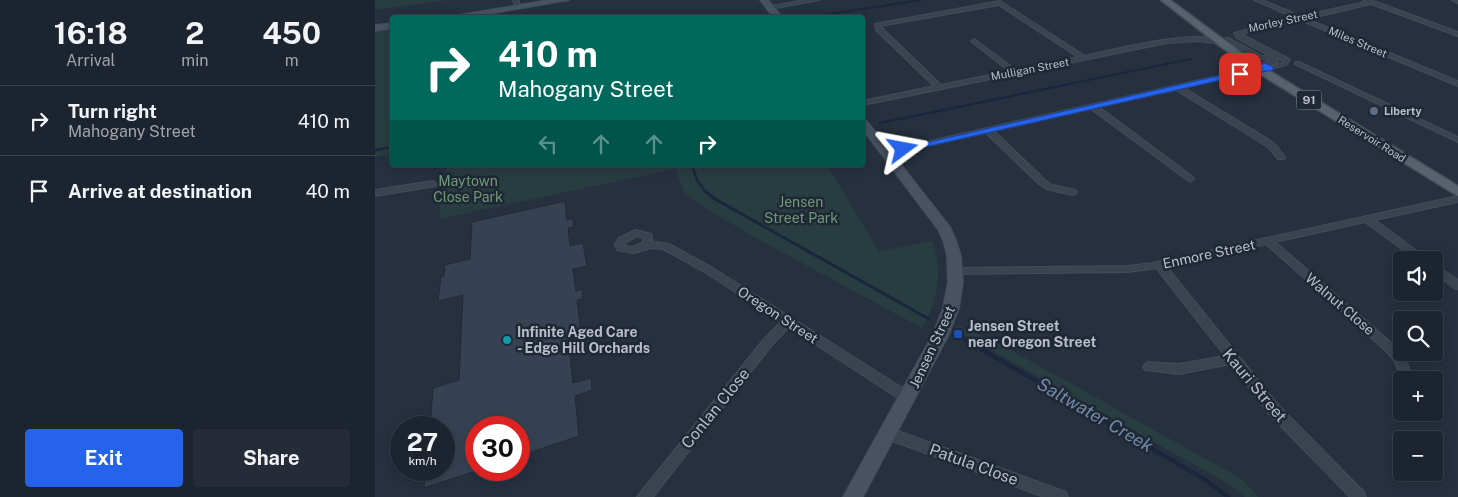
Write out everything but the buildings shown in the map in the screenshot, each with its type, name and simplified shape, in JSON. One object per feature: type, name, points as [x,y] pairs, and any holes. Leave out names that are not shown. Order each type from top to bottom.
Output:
[{"type":"main road","name":"Reservoir Road","points":[[1165,0],[1218,39],[1267,63],[1458,182]]},
{"type":"main road","name":"Reservoir Road","points":[[1174,0],[1218,39]]},
{"type":"main road","name":"Reservoir Road","points":[[1267,63],[1458,192]]},
{"type":"street","points":[[454,15],[516,2],[549,0]]},
{"type":"street","points":[[465,15],[565,0]]},
{"type":"street","points":[[764,0],[772,5],[780,15]]},
{"type":"street","points":[[772,5],[816,0]]},
{"type":"street","name":"Miles Street","points":[[1257,0],[1458,84]]},
{"type":"street","points":[[1369,1],[1458,34]]},
{"type":"street","name":"Morley Street","points":[[1218,39],[1261,58],[1270,60],[1267,63],[1236,33],[1369,1]]},
{"type":"street","points":[[939,87],[878,29],[877,25],[1000,3],[1084,58]]},
{"type":"street","points":[[375,28],[390,26]]},
{"type":"street","name":"Mulligan Street","points":[[865,103],[1167,42],[1218,39]]},
{"type":"street","points":[[974,41],[1014,72]]},
{"type":"street","points":[[886,153],[1237,74],[1267,63]]},
{"type":"street","points":[[1297,63],[1458,140]]},
{"type":"street","points":[[1177,87],[1271,145],[1281,157]]},
{"type":"street","points":[[1092,106],[1190,178]]},
{"type":"street","name":"Jensen Street","points":[[853,497],[908,398],[949,315],[957,281],[952,246],[945,230],[865,126]]},
{"type":"street","points":[[989,130],[1042,182],[1049,187],[1072,192]]},
{"type":"street","points":[[375,193],[433,184]]},
{"type":"street","name":"Enmore Street","points":[[956,271],[1127,269],[1159,265],[1458,199]]},
{"type":"street","points":[[1367,218],[1412,251]]},
{"type":"street","points":[[644,247],[649,241],[646,235],[636,233],[628,236],[619,244],[621,248],[629,251],[644,247],[652,244],[665,246]]},
{"type":"street","name":"Oregon Street","points":[[646,235],[722,279],[908,398]]},
{"type":"street","name":"Walnut Close","points":[[1268,241],[1390,348],[1399,358],[1404,371]]},
{"type":"street","name":"Kauri Street","points":[[1159,265],[1274,410],[1359,497]]},
{"type":"street","points":[[1443,274],[1458,285]]},
{"type":"street","name":"Conlan Close","points":[[645,497],[771,338],[788,322]]},
{"type":"street","points":[[1149,366],[1179,369],[1233,359]]},
{"type":"street","name":"Patula Close","points":[[887,433],[1061,497]]},
{"type":"green space","points":[[375,0],[447,0],[375,10]]},
{"type":"green space","points":[[390,27],[390,154],[375,157],[375,30]]},
{"type":"green space","name":"Jensen Street Park","points":[[446,167],[828,167],[879,251],[933,241],[937,263],[937,286],[932,307],[922,328],[752,236],[697,203],[685,193],[675,169],[439,219]]},
{"type":"green space","points":[[956,325],[991,339],[1242,479],[1258,497],[1245,497],[1232,486],[957,331]]},
{"type":"waterway","points":[[824,15],[921,0]]},
{"type":"waterway","points":[[1064,85],[1191,59]]},
{"type":"waterway","points":[[880,123],[1070,84]]},
{"type":"waterway","name":"Saltwater Creek","points":[[375,150],[390,148]]},
{"type":"waterway","name":"Saltwater Creek","points":[[693,167],[697,180],[706,192]]},
{"type":"waterway","name":"Saltwater Creek","points":[[706,192],[715,199],[929,319]]},
{"type":"waterway","name":"Saltwater Creek","points":[[959,336],[1204,479],[1228,497]]},
{"type":"place","name":"Liberty","points":[[1374,111]]},
{"type":"place","name":"Jensen Street near Oregon Street","points":[[958,334]]},
{"type":"place","name":"Infinite Aged Care - Edge Hill Orchards","points":[[507,340]]},
{"type":"route","points":[[903,149],[1237,74],[1265,65],[1271,68],[1240,74]]},
{"type":"park label","name":"Maytown Close Park","points":[[468,190]]}]
